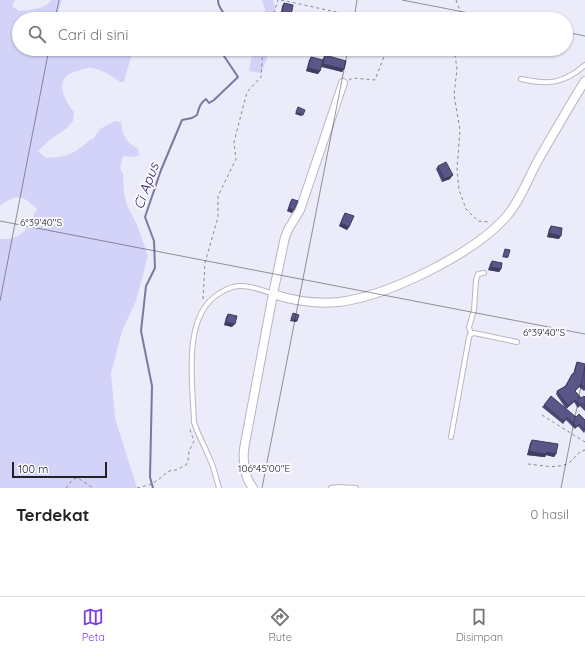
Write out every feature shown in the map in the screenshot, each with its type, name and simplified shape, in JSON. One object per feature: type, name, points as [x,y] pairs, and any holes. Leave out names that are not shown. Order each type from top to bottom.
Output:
[{"type":"street","points":[[273,294],[293,300],[314,302],[339,302],[370,295],[393,288],[466,250],[490,233],[507,216],[585,81]]},
{"type":"street","points":[[253,488],[243,465],[244,449],[285,237],[300,210],[343,83]]},
{"type":"lane","points":[[521,80],[538,83],[553,82],[571,76],[585,65]]},
{"type":"lane","points":[[451,437],[469,337],[471,334],[469,327],[474,310],[476,280],[478,274],[484,273]]},
{"type":"lane","points":[[219,488],[215,473],[204,445],[197,434],[194,422],[192,344],[196,325],[203,309],[216,295],[229,287],[244,286],[273,294]]},
{"type":"lane","points":[[471,334],[474,333],[517,342]]},
{"type":"lane","points":[[331,488],[356,488]]},
{"type":"path","points":[[274,12],[278,0]]},
{"type":"path","points":[[281,0],[337,12]]},
{"type":"path","points":[[456,0],[460,12]]},
{"type":"path","points":[[203,309],[205,263],[218,217],[218,196],[236,159],[234,142],[248,92],[261,77],[262,56]]},
{"type":"path","points":[[343,83],[353,78],[375,80],[384,56]]},
{"type":"path","points":[[455,56],[457,69],[454,95],[460,130],[457,169],[459,190],[466,208],[478,221],[490,222],[496,220]]},
{"type":"path","points":[[542,415],[585,442]]},
{"type":"path","points":[[137,488],[149,485],[169,471],[176,470],[186,465],[189,451],[194,442],[190,430],[194,422]]},
{"type":"path","points":[[528,464],[562,466],[570,462],[578,453],[585,450]]},
{"type":"path","points":[[66,488],[73,479],[78,478],[93,488]]},
{"type":"shaded area","points":[[0,0],[15,0],[12,6],[19,11],[41,7],[49,3],[51,0],[62,0],[58,12],[12,12],[12,56],[131,56],[124,82],[120,82],[104,72],[90,68],[77,71],[65,78],[62,89],[66,101],[74,112],[73,121],[67,128],[51,139],[38,151],[46,158],[70,154],[93,139],[100,129],[115,121],[121,122],[125,138],[138,149],[139,155],[132,157],[123,156],[120,168],[123,174],[124,193],[127,205],[137,225],[148,256],[136,301],[122,331],[111,373],[115,418],[137,488],[0,488],[0,239],[8,239],[24,232],[37,209],[23,198],[19,197],[11,199],[0,206]]},
{"type":"shaded area","points":[[262,0],[273,0],[276,12],[265,12]]},
{"type":"shaded area","points":[[252,56],[267,56],[261,73],[249,71]]},
{"type":"building","points":[[284,3],[293,5],[292,12],[282,12]]},
{"type":"building","points":[[325,56],[346,61],[344,69],[323,64]]},
{"type":"building","points":[[311,57],[323,60],[320,71],[308,68]]},
{"type":"building","points":[[298,107],[305,110],[303,115],[296,112]]},
{"type":"building","points":[[446,162],[453,175],[444,179],[438,166]]},
{"type":"building","points":[[292,199],[298,201],[294,210],[289,208]]},
{"type":"building","points":[[345,213],[354,216],[349,227],[341,223]]},
{"type":"building","points":[[551,226],[562,228],[561,236],[549,233]]},
{"type":"building","points":[[505,249],[510,250],[508,257],[503,256]]},
{"type":"building","points":[[492,261],[502,263],[501,269],[491,267]]},
{"type":"building","points":[[293,313],[299,315],[297,321],[291,319]]},
{"type":"building","points":[[228,314],[237,316],[235,324],[226,322]]},
{"type":"building","points":[[577,362],[585,364],[585,388],[581,384],[575,391],[581,398],[584,396],[585,397],[585,406],[582,403],[580,405],[575,400],[568,406],[557,391],[566,386],[572,374],[574,374]]},
{"type":"building","points":[[551,396],[576,417],[579,414],[585,420],[585,430],[579,424],[577,427],[567,417],[564,421],[544,405]]},
{"type":"building","points":[[532,440],[558,444],[556,454],[529,451]]},
{"type":"waterway","name":"Ci Apus","points":[[218,0],[219,6],[223,12]]},
{"type":"waterway","name":"Ci Apus","points":[[153,488],[150,477],[152,386],[141,331],[146,286],[155,268],[154,241],[145,217],[161,170],[182,120],[192,118],[197,115],[202,102],[206,99],[209,103],[214,100],[238,77],[224,56]]}]
